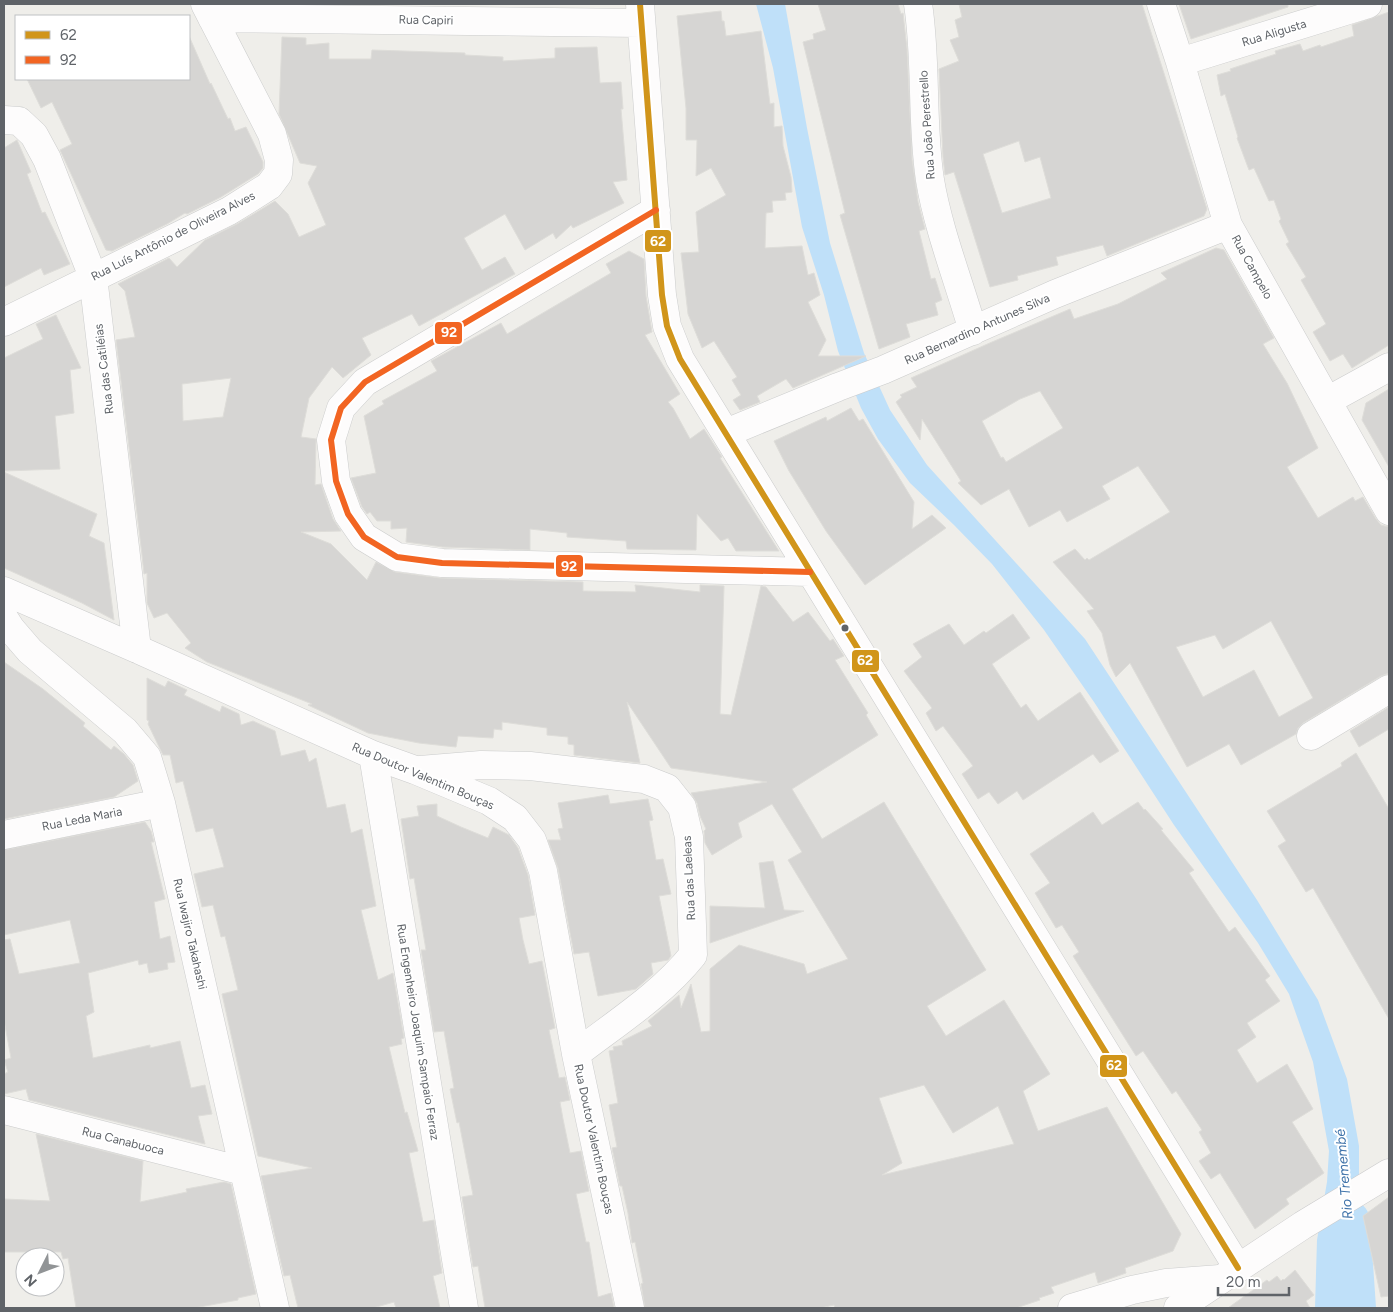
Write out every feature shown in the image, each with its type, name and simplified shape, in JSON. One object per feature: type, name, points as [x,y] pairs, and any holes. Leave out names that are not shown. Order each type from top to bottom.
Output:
[{"type":"street","name":"Rua João Perestrello","points":[[918,4],[930,180],[942,228],[973,331]]},
{"type":"street","name":"Rua Campelo","points":[[1161,4],[1228,225],[1389,511]]},
{"type":"street","name":"Rua Aligusta","points":[[1180,62],[1368,4]]},
{"type":"street","name":"Rua Capiri","points":[[208,11],[640,13]]},
{"type":"street","name":"Rua Luís Antônio de Oliveira Alves","points":[[4,322],[229,211],[269,186],[278,174],[279,160],[272,134],[208,11]]},
{"type":"street","points":[[640,13],[662,296],[667,326],[680,359],[810,572],[1229,1274]]},
{"type":"street","name":"Rua das Catiléias","points":[[4,120],[19,121],[34,135],[47,159],[93,277],[137,648]]},
{"type":"street","points":[[656,210],[365,382],[341,408],[330,440],[336,481],[348,514],[364,537],[397,557],[442,563],[810,572]]},
{"type":"street","name":"Rua Bernardino Antunes Silva","points":[[726,433],[882,370],[1055,294],[1228,225]]},
{"type":"street","points":[[1327,401],[1389,368]]},
{"type":"street","name":"Rua Doutor Valentim Bouças","points":[[4,591],[137,648],[373,755],[415,770],[489,801],[515,818],[532,840],[543,871],[576,1054],[630,1308]]},
{"type":"street","name":"Rua Iwajiro Takahashi","points":[[4,618],[30,651],[125,731],[148,757],[161,803],[274,1308]]},
{"type":"street","points":[[1311,736],[1389,690]]},
{"type":"street","name":"Rua Engenheiro Joaquim Sampaio Ferraz","points":[[373,755],[464,1308]]},
{"type":"street","name":"Rua das Laeleas","points":[[415,770],[481,765],[520,766],[644,779],[667,788],[682,807],[689,837],[692,955],[682,968],[660,989],[576,1054]]},
{"type":"street","name":"Rua Leda Maria","points":[[4,835],[161,803]]},
{"type":"street","name":"Rua Canabuoca","points":[[4,1110],[243,1171]]},
{"type":"street","points":[[1178,1308],[1303,1225],[1385,1175]]},
{"type":"street","points":[[1072,1308],[1111,1304],[1132,1290],[1229,1274]]},
{"type":"water","points":[[756,4],[785,4],[830,243],[864,353],[890,410],[927,465],[1085,639],[1257,900],[1318,1000],[1347,1079],[1359,1146],[1359,1199],[1354,1270],[1349,1308],[1315,1308],[1317,1240],[1327,1182],[1329,1151],[1313,1062],[1289,994],[1258,943],[1174,825],[1094,702],[1044,630],[992,564],[910,483],[878,439],[861,408],[838,351],[824,295],[802,227],[773,68]]},
{"type":"building","points":[[818,4],[898,4],[901,14],[903,13],[907,49],[912,159],[918,202],[925,229],[919,231],[931,279],[935,278],[942,300],[935,303],[938,315],[906,324],[910,337],[879,349],[840,215],[845,213],[803,42],[814,39],[813,34],[826,30]]},
{"type":"building","points":[[959,4],[1142,4],[1207,209],[1204,216],[1107,256],[1103,245],[1056,257],[1058,265],[1017,276],[1018,280],[990,287],[954,172],[945,175],[943,157],[939,69],[959,61],[950,40],[959,37],[955,20],[962,17]],"holes":[[[1019,141],[1025,162],[1040,157],[1051,198],[1002,213],[983,154]]]},
{"type":"building","points":[[1179,4],[1288,4],[1288,7],[1191,39]]},
{"type":"building","points":[[721,11],[726,36],[761,31],[770,104],[774,103],[774,127],[782,126],[783,146],[791,177],[792,192],[785,193],[786,200],[772,201],[773,212],[766,213],[765,248],[802,246],[808,275],[814,273],[820,295],[808,302],[826,340],[818,356],[866,356],[793,388],[786,379],[757,396],[760,402],[740,410],[733,400],[741,395],[732,380],[737,377],[714,341],[702,348],[688,314],[681,253],[699,252],[696,212],[726,195],[711,168],[696,176],[697,140],[686,140],[686,108],[677,16]]},
{"type":"building","points":[[1389,12],[1389,345],[1352,368],[1343,354],[1330,361],[1313,332],[1326,324],[1301,280],[1306,277],[1286,244],[1289,242],[1279,221],[1281,219],[1274,200],[1269,201],[1254,168],[1249,170],[1237,138],[1225,94],[1221,96],[1217,75],[1276,54],[1275,51],[1300,44],[1303,51],[1354,36],[1352,25]]},
{"type":"building","points":[[282,37],[306,38],[306,45],[329,43],[329,59],[371,59],[372,50],[465,53],[465,55],[503,57],[503,61],[555,58],[555,48],[597,47],[600,83],[621,82],[623,109],[621,109],[627,180],[613,182],[624,203],[573,228],[571,225],[556,239],[553,233],[525,250],[505,214],[464,238],[482,270],[505,257],[515,274],[419,326],[412,314],[362,338],[371,355],[343,378],[332,367],[309,398],[301,437],[316,439],[315,485],[321,484],[333,519],[341,531],[301,532],[331,544],[367,580],[376,562],[395,572],[440,578],[583,582],[583,591],[636,592],[635,585],[700,592],[700,585],[724,586],[720,714],[731,715],[761,586],[766,587],[793,622],[808,612],[830,641],[833,639],[844,656],[835,660],[868,713],[866,715],[878,735],[792,789],[822,839],[884,802],[986,970],[927,1006],[946,1036],[1004,1000],[1050,1074],[1023,1091],[1038,1131],[1107,1107],[1181,1234],[1173,1251],[1125,1268],[1126,1273],[1098,1283],[1095,1272],[1051,1287],[1054,1293],[1016,1308],[835,1308],[834,1305],[820,1308],[645,1308],[641,1284],[643,1283],[635,1242],[632,1243],[628,1213],[612,1148],[617,1147],[609,1105],[618,1103],[609,1051],[614,1050],[613,1047],[623,1045],[622,1041],[652,1026],[648,1021],[679,995],[681,1008],[691,984],[701,1032],[710,1031],[710,969],[739,945],[804,964],[807,974],[848,959],[788,860],[802,852],[772,804],[738,823],[742,837],[712,855],[705,843],[704,831],[706,829],[697,803],[691,793],[767,782],[671,768],[627,702],[640,763],[574,755],[574,745],[568,744],[568,737],[547,735],[547,728],[502,722],[502,730],[494,729],[493,738],[458,736],[456,747],[419,743],[368,733],[308,705],[312,704],[207,662],[185,648],[191,643],[167,613],[154,618],[147,603],[147,573],[144,574],[116,340],[135,337],[125,291],[118,284],[169,258],[177,267],[205,240],[237,224],[275,201],[288,214],[299,237],[326,225],[308,183],[317,166],[300,163],[279,114]],"holes":[[[231,378],[223,417],[183,421],[182,384]],[[924,1085],[953,1133],[998,1106],[1014,1144],[882,1175],[902,1163],[879,1098]]]},
{"type":"building","points":[[190,38],[228,119],[230,118],[235,131],[246,127],[263,162],[263,168],[258,174],[221,197],[187,214],[185,213],[112,251],[106,250],[60,150],[72,144],[52,102],[41,108],[27,80],[190,80]]},
{"type":"building","points":[[17,140],[31,172],[27,174],[42,213],[45,212],[70,264],[44,275],[41,268],[4,287],[4,148]]},
{"type":"building","points":[[1216,248],[1224,250],[1274,338],[1263,344],[1287,383],[1318,448],[1287,467],[1318,518],[1353,497],[1355,501],[1363,497],[1381,525],[1389,527],[1389,673],[1303,723],[1298,728],[1296,734],[1241,765],[1229,744],[1187,767],[1130,663],[1116,677],[1110,665],[1102,633],[1087,611],[1094,609],[1053,562],[1075,549],[1085,560],[1087,558],[1089,560],[1170,512],[1138,466],[1102,486],[1110,499],[1067,522],[1060,510],[1029,527],[1009,489],[981,505],[958,483],[961,481],[922,419],[920,440],[896,402],[902,397],[900,395],[917,387],[911,378],[1070,309],[1074,319],[1118,304],[1167,279],[1161,273]],"holes":[[[1040,391],[1063,428],[1006,462],[1003,457],[1001,458],[982,421],[1020,399]],[[1271,621],[1313,698],[1279,717],[1254,670],[1203,697],[1176,647],[1215,635],[1223,649]]]},
{"type":"building","points":[[629,251],[644,259],[646,296],[652,332],[645,335],[680,394],[668,402],[690,439],[704,429],[722,457],[720,458],[779,551],[736,551],[728,538],[721,541],[697,514],[696,550],[627,549],[626,541],[567,537],[567,533],[530,529],[530,550],[443,547],[406,542],[407,528],[391,529],[391,521],[377,521],[370,512],[367,514],[362,507],[351,478],[376,473],[364,416],[384,404],[382,401],[437,371],[431,361],[501,323],[507,334],[611,273],[606,264]]},
{"type":"building","points":[[56,315],[81,368],[70,370],[74,413],[55,416],[60,469],[4,471],[4,358],[43,339],[36,324]]},
{"type":"building","points":[[1389,389],[1389,467],[1362,420],[1366,403]]},
{"type":"building","points":[[851,408],[859,421],[863,419],[914,502],[912,529],[932,515],[946,528],[865,585],[826,531],[789,471],[774,441],[826,417],[827,421]]},
{"type":"building","points":[[4,472],[97,514],[89,536],[104,543],[114,620],[82,603],[4,568]]},
{"type":"building","points":[[1013,614],[1030,638],[992,664],[1021,708],[1026,704],[1038,721],[1080,692],[1119,751],[1100,763],[1093,754],[1023,800],[1017,791],[998,804],[989,792],[978,799],[962,774],[973,766],[943,726],[936,731],[926,713],[932,708],[904,671],[922,657],[913,644],[949,624],[964,645],[984,631],[986,633]]},
{"type":"building","points":[[4,662],[43,689],[85,723],[83,726],[111,750],[114,746],[124,754],[133,765],[138,781],[114,797],[4,819]]},
{"type":"building","points":[[147,678],[165,687],[168,681],[187,690],[184,695],[220,712],[222,706],[239,714],[241,725],[253,721],[275,731],[281,756],[305,750],[309,762],[316,758],[327,808],[345,804],[351,833],[362,829],[376,906],[361,910],[378,980],[393,973],[404,1038],[401,1039],[402,1044],[389,1047],[405,1113],[407,1112],[418,1151],[409,1153],[423,1222],[434,1220],[442,1273],[433,1276],[440,1308],[396,1308],[394,1302],[373,1308],[298,1308],[290,1275],[284,1276],[261,1176],[312,1168],[258,1156],[222,994],[238,990],[225,936],[221,937],[213,905],[202,907],[194,874],[224,867],[213,828],[196,832],[183,781],[176,783],[170,755],[163,755],[148,724]]},
{"type":"building","points":[[1389,707],[1389,729],[1359,747],[1350,731]]},
{"type":"building","points":[[1356,753],[1389,809],[1389,1019],[1313,888],[1306,892],[1278,846],[1286,841],[1267,811],[1342,766],[1341,763]]},
{"type":"building","points":[[608,795],[610,804],[648,799],[653,820],[649,821],[656,860],[663,859],[671,894],[659,896],[671,956],[668,960],[651,963],[653,974],[636,989],[598,996],[589,952],[574,954],[558,868],[548,840],[561,840],[558,829],[563,828],[558,803]]},
{"type":"building","points":[[1138,802],[1163,829],[1161,830],[1194,870],[1189,873],[1229,932],[1235,927],[1270,976],[1265,980],[1280,1001],[1247,1023],[1256,1037],[1237,1050],[1257,1083],[1287,1064],[1313,1109],[1292,1122],[1324,1173],[1286,1199],[1289,1204],[1255,1229],[1220,1173],[1211,1179],[1199,1161],[1211,1153],[1199,1132],[1202,1130],[1176,1091],[1172,1094],[1143,1051],[1136,1056],[1073,956],[1079,952],[1062,925],[1056,928],[1035,893],[1050,883],[1030,854],[1093,812],[1102,825]]},
{"type":"building","points":[[437,804],[437,816],[461,827],[488,838],[493,827],[509,835],[518,848],[528,875],[535,915],[519,918],[523,940],[529,964],[542,961],[555,1028],[549,1030],[559,1078],[565,1077],[570,1100],[560,1102],[563,1119],[570,1153],[581,1151],[589,1191],[576,1194],[586,1242],[589,1242],[598,1297],[611,1293],[614,1308],[485,1308],[478,1266],[473,1267],[462,1197],[473,1195],[459,1122],[457,1123],[450,1089],[454,1088],[444,1031],[434,1032],[421,950],[426,950],[414,878],[410,879],[401,819],[419,816],[417,806]]},
{"type":"building","points":[[145,822],[151,831],[154,842],[151,842],[165,899],[154,902],[160,939],[170,936],[175,962],[167,963],[168,969],[149,973],[147,963],[139,965],[138,960],[88,973],[94,1012],[86,1016],[93,1058],[150,1045],[150,1048],[180,1041],[191,1088],[205,1085],[212,1114],[198,1116],[205,1144],[29,1100],[26,1089],[4,1094],[4,1074],[8,1072],[4,1060],[11,1058],[4,1020],[4,940],[10,939],[19,974],[80,963],[70,920],[4,935],[4,850]]},
{"type":"building","points":[[773,861],[784,910],[804,911],[710,943],[710,906],[765,908],[759,863]]},
{"type":"building","points":[[36,1134],[143,1161],[140,1202],[187,1192],[186,1189],[224,1182],[231,1184],[256,1294],[238,1298],[238,1300],[194,1308],[76,1308],[68,1258],[65,1259],[65,1247],[15,1247],[15,1252],[4,1252],[4,1199],[50,1201]]},
{"type":"building","points":[[1389,1197],[1389,1296],[1381,1297],[1363,1216]]},
{"type":"building","points":[[1295,1270],[1314,1295],[1306,1301],[1310,1308],[1228,1308],[1267,1280],[1269,1282],[1277,1276],[1281,1281],[1284,1280]]},
{"type":"waterway","name":"Rio Tremembé","points":[[1349,1221],[1355,1308]]},
{"type":"transit line","name":"62","points":[[640,4],[662,295],[667,326],[680,359],[1238,1268]]},
{"type":"transit line","name":"92","points":[[656,210],[365,382],[341,408],[331,440],[336,481],[348,514],[364,537],[397,557],[442,563],[810,572]]}]
